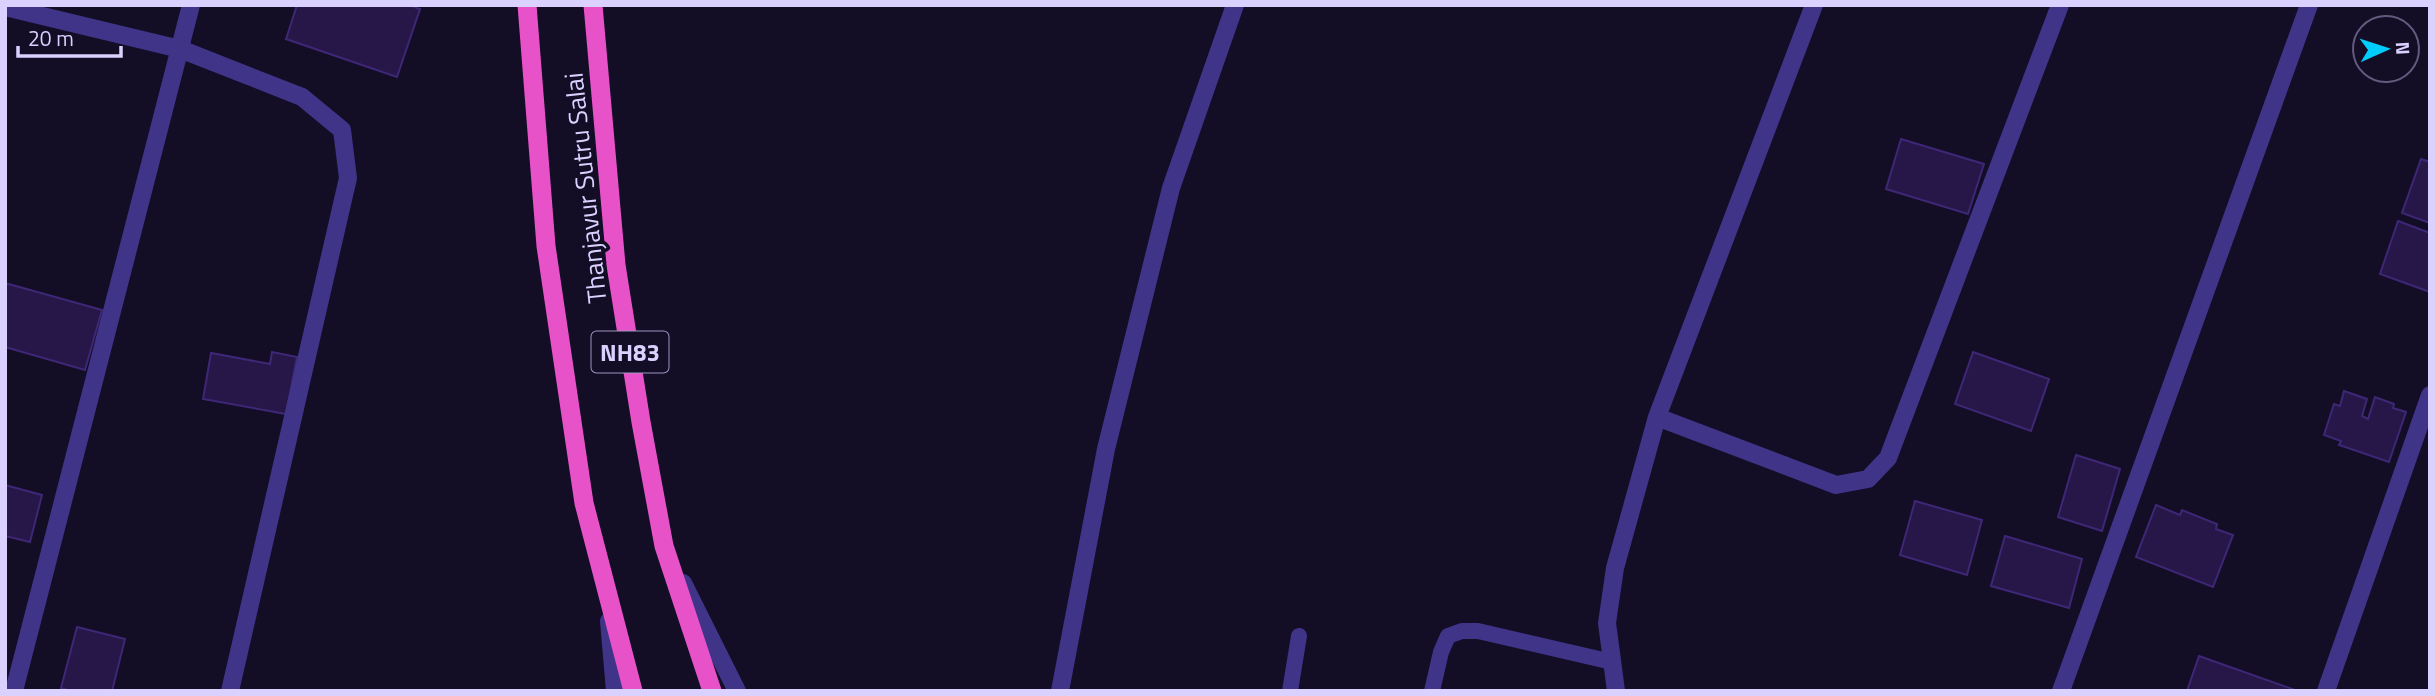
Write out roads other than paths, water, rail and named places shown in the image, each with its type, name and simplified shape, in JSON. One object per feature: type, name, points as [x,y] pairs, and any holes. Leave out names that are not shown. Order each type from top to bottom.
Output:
[{"type":"highway","name":"Thanjavur Sutru Salai","points":[[527,5],[546,246],[584,503],[633,691]]},
{"type":"highway","name":"Thanjavur Sutru Salai","points":[[593,5],[617,265],[641,422],[664,546],[712,691]]},
{"type":"street","points":[[13,690],[191,5]]},
{"type":"street","points":[[1060,691],[1106,449],[1171,188],[1235,5]]},
{"type":"street","points":[[1616,691],[1607,623],[1615,568],[1657,417],[1814,5]]},
{"type":"street","points":[[1657,417],[1836,485],[1868,480],[1888,458],[2060,5]]},
{"type":"street","points":[[2061,691],[2309,5]]},
{"type":"street","points":[[5,7],[180,49],[302,97],[342,130],[348,178],[230,691]]},
{"type":"street","points":[[2326,691],[2430,395]]},
{"type":"street","points":[[664,546],[737,691]]},
{"type":"street","points":[[605,586],[615,691]]},
{"type":"lane","points":[[1432,691],[1441,652],[1448,636],[1462,631],[1478,631],[1612,662]]},
{"type":"lane","points":[[1290,691],[1299,636]]}]
